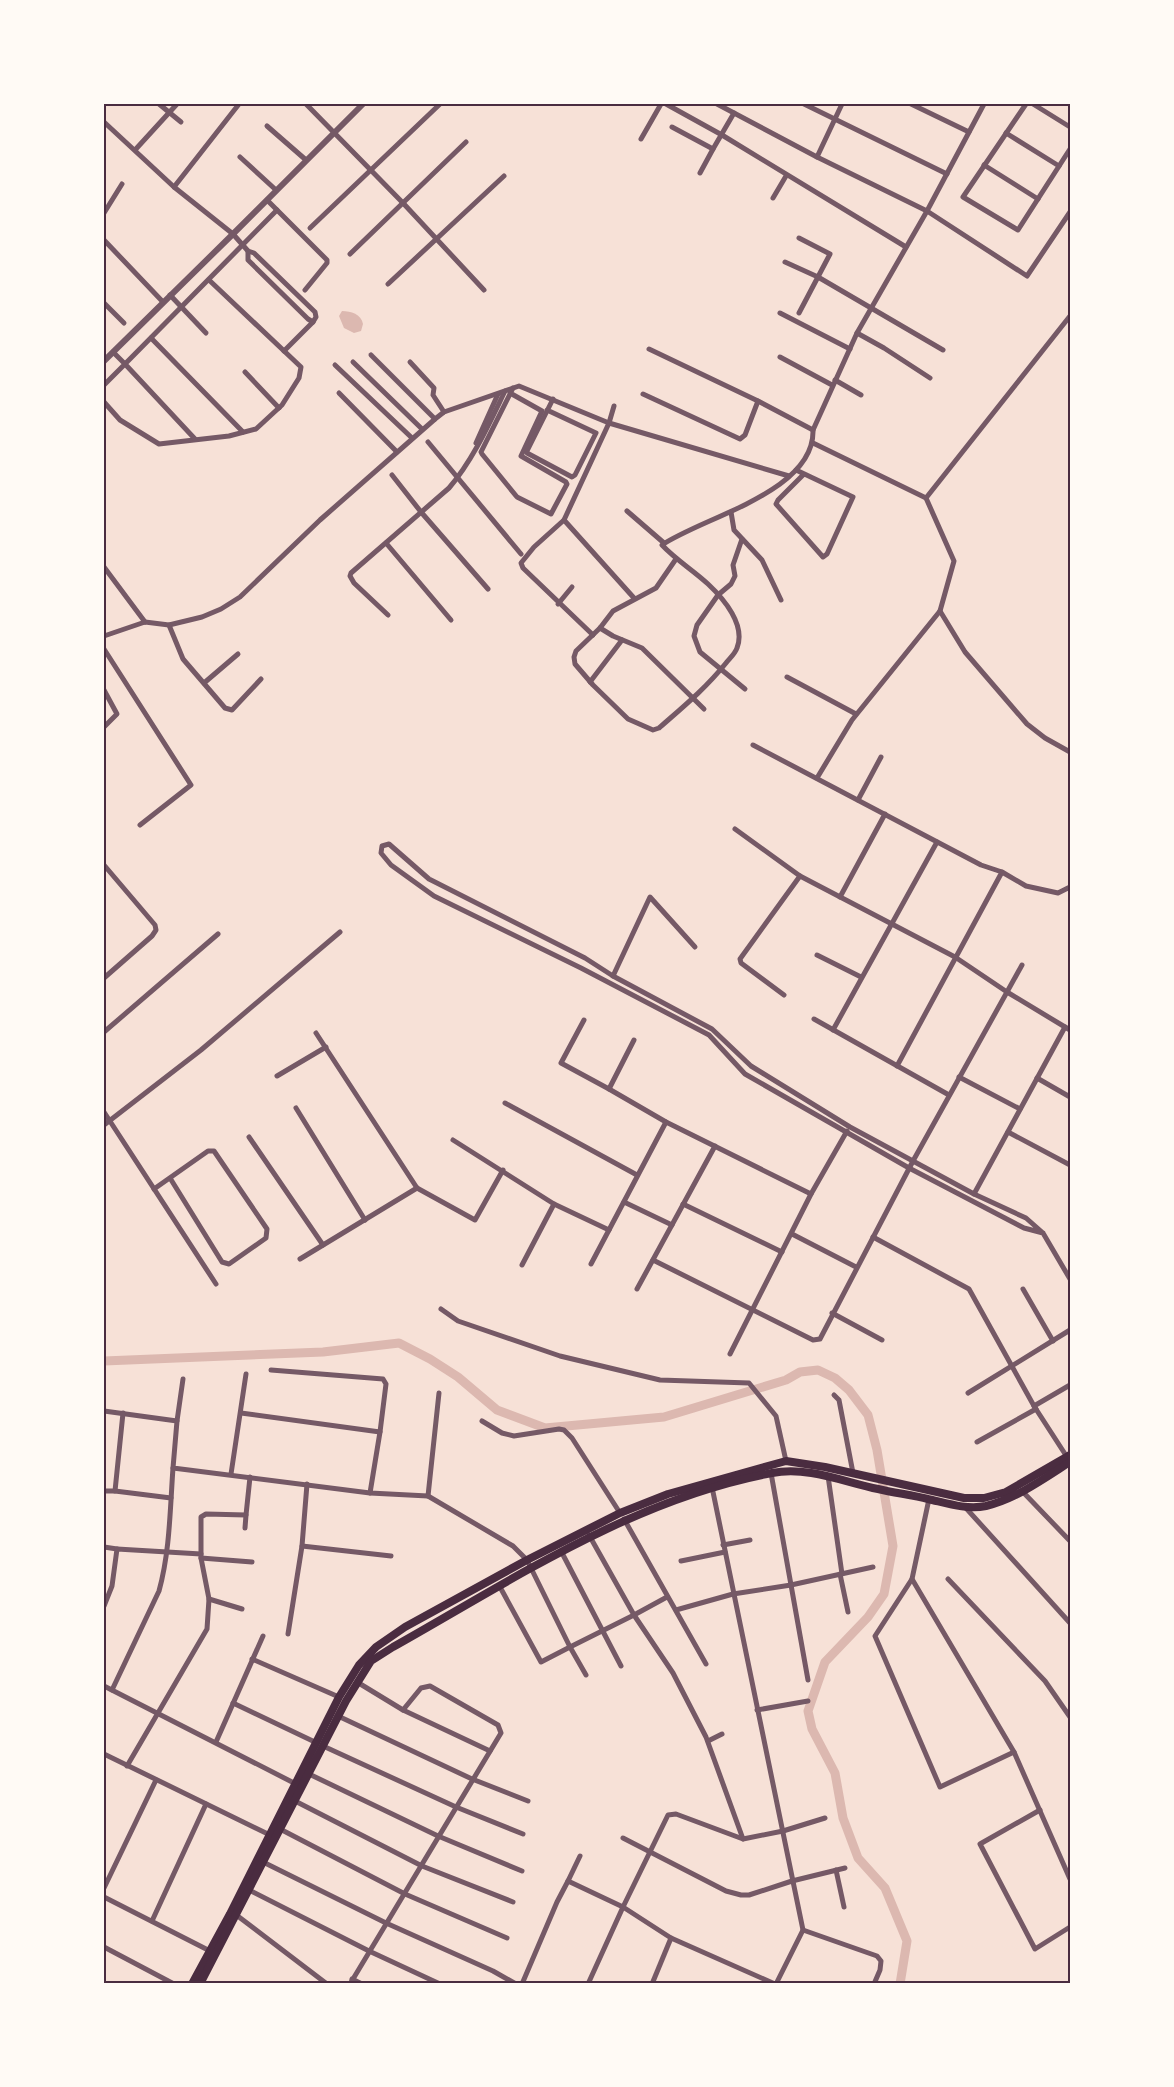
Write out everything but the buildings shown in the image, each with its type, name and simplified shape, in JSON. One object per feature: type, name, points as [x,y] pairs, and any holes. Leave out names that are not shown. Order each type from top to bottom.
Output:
[{"type":"main road","points":[[200,1983],[263,1862],[270,1840],[280,1829],[309,1774],[339,1697],[359,1665],[376,1647],[405,1627],[527,1560],[668,1494],[786,1461],[856,1477],[876,1489],[965,1507],[986,1506],[1022,1491],[1070,1461]]},
{"type":"main road","points":[[622,1516],[712,1487],[789,1470],[828,1476],[876,1478],[964,1498],[984,1498],[1006,1492],[1070,1461]]},
{"type":"main road","points":[[914,1496],[915,1486]]},
{"type":"main road","points":[[192,1983],[270,1840],[296,1784],[371,1661],[500,1587],[588,1533]]},
{"type":"street","points":[[159,104],[181,122]]},
{"type":"street","points":[[135,150],[177,104]]},
{"type":"street","points":[[174,187],[239,104]]},
{"type":"street","points":[[306,104],[484,290]]},
{"type":"street","points":[[104,361],[363,104]]},
{"type":"street","points":[[310,228],[440,104]]},
{"type":"street","points":[[641,139],[661,104]]},
{"type":"street","points":[[666,104],[722,135],[906,247]]},
{"type":"street","points":[[717,104],[927,211],[1027,276],[1071,212]]},
{"type":"street","points":[[804,104],[947,174]]},
{"type":"street","points":[[817,156],[842,104]]},
{"type":"street","points":[[911,104],[969,132]]},
{"type":"street","points":[[664,543],[746,505],[802,465],[813,443],[813,430],[833,382],[857,333],[927,211],[984,104]]},
{"type":"street","points":[[1026,104],[963,197],[1018,230],[1071,148]]},
{"type":"street","points":[[1033,104],[1071,127]]},
{"type":"street","points":[[700,173],[734,113]]},
{"type":"street","points":[[104,122],[174,187],[233,234],[248,251],[254,252],[315,312],[316,317],[313,322],[284,351]]},
{"type":"street","points":[[267,126],[306,160]]},
{"type":"street","points":[[672,127],[713,149]]},
{"type":"street","points":[[1006,133],[1059,166]]},
{"type":"street","points":[[350,254],[466,142]]},
{"type":"street","points":[[240,157],[276,190]]},
{"type":"street","points":[[984,165],[1038,199]]},
{"type":"street","points":[[388,284],[504,176]]},
{"type":"street","points":[[774,198],[786,176]]},
{"type":"street","points":[[104,213],[122,184]]},
{"type":"street","points":[[267,200],[327,260],[305,290]]},
{"type":"street","points":[[104,385],[277,210]]},
{"type":"street","points":[[799,238],[830,254],[799,313]]},
{"type":"street","points":[[104,240],[163,302]]},
{"type":"street","points":[[248,251],[248,260],[313,322]]},
{"type":"street","points":[[785,262],[818,277],[943,350]]},
{"type":"street","points":[[104,402],[120,420],[159,444],[256,429],[279,408],[299,378],[301,367],[209,280]]},
{"type":"street","points":[[170,295],[207,333]]},
{"type":"street","points":[[104,303],[123,323]]},
{"type":"street","points":[[780,313],[850,349]]},
{"type":"street","points":[[927,498],[1071,316]]},
{"type":"street","points":[[857,333],[930,378]]},
{"type":"street","points":[[151,338],[243,432]]},
{"type":"street","points":[[649,349],[813,430]]},
{"type":"street","points":[[113,352],[195,439]]},
{"type":"street","points":[[371,355],[435,418]]},
{"type":"street","points":[[780,357],[861,395]]},
{"type":"street","points":[[353,362],[422,429]]},
{"type":"street","points":[[410,362],[434,388],[433,395],[444,412]]},
{"type":"street","points":[[335,365],[412,438]]},
{"type":"street","points":[[245,372],[279,408]]},
{"type":"street","points":[[512,391],[542,411],[520,456],[565,480],[567,484],[551,514],[517,497],[482,454],[512,391]]},
{"type":"street","points":[[388,615],[354,583],[350,576],[354,570],[449,488],[512,391]]},
{"type":"street","points":[[104,636],[145,622],[169,625],[202,617],[221,609],[240,597],[320,520],[435,418],[444,412],[498,393],[512,391],[553,399],[609,423],[789,476]]},
{"type":"street","points":[[339,393],[397,452]]},
{"type":"street","points":[[475,448],[478,436],[498,393]]},
{"type":"street","points":[[643,394],[740,439],[745,435],[758,401]]},
{"type":"street","points":[[553,399],[527,453],[569,477],[575,475],[596,434]]},
{"type":"street","points":[[593,635],[558,604],[523,568],[521,563],[534,547],[564,520],[609,423],[614,406]]},
{"type":"street","points":[[547,410],[594,431],[602,438]]},
{"type":"street","points":[[428,442],[521,554]]},
{"type":"street","points":[[813,443],[927,498],[954,561],[940,611],[856,714],[817,778]]},
{"type":"street","points":[[796,470],[852,497],[827,554],[823,557],[776,504],[804,474]]},
{"type":"street","points":[[392,475],[488,589]]},
{"type":"street","points":[[627,511],[664,543],[662,545],[676,559],[707,583],[731,611],[737,624],[737,649],[712,681],[659,728],[653,730],[628,719],[590,682],[575,664],[574,657],[576,651],[600,628],[613,611],[656,588],[676,559]]},
{"type":"street","points":[[731,512],[734,530],[762,560],[781,600]]},
{"type":"street","points":[[564,520],[634,598]]},
{"type":"street","points":[[742,539],[733,565],[735,576],[697,625],[694,636],[700,652],[745,689]]},
{"type":"street","points":[[386,543],[451,620]]},
{"type":"street","points":[[104,567],[145,622]]},
{"type":"street","points":[[558,604],[572,587]]},
{"type":"street","points":[[940,611],[964,651],[1027,724],[1071,752]]},
{"type":"street","points":[[169,625],[183,659],[225,708],[232,710],[261,679]]},
{"type":"street","points":[[600,628],[642,648],[704,709]]},
{"type":"street","points":[[590,682],[622,640]]},
{"type":"street","points":[[104,649],[191,785],[140,825]]},
{"type":"street","points":[[204,683],[238,654]]},
{"type":"street","points":[[787,677],[856,714]]},
{"type":"street","points":[[104,690],[117,714],[104,727]]},
{"type":"street","points":[[753,745],[981,865],[1002,872],[1026,886],[1058,893],[1071,887]]},
{"type":"street","points":[[858,800],[881,757]]},
{"type":"street","points":[[840,897],[885,814]]},
{"type":"street","points":[[735,829],[800,876],[956,957],[1007,992],[1068,1028],[1037,1078],[974,1194]]},
{"type":"street","points":[[832,1030],[937,842]]},
{"type":"street","points":[[1043,1233],[1024,1228],[909,1168],[848,1130],[749,1064],[712,1029],[613,976],[585,958],[429,879],[389,844],[382,846],[381,854],[391,865],[434,896],[581,968],[709,1035],[742,1071],[848,1130],[1026,1218],[1043,1233],[1071,1279]]},
{"type":"street","points":[[104,865],[155,925],[156,930],[104,978]]},
{"type":"street","points":[[897,1066],[1002,872]]},
{"type":"street","points":[[784,995],[741,963],[740,959],[800,876]]},
{"type":"street","points":[[613,976],[651,897],[694,947]]},
{"type":"street","points":[[104,1125],[201,1050],[340,932]]},
{"type":"street","points":[[104,1032],[218,934]]},
{"type":"street","points":[[817,955],[861,977]]},
{"type":"street","points":[[653,1260],[817,1340],[820,1339],[909,1168],[1022,965]]},
{"type":"street","points":[[584,1020],[561,1064],[666,1122],[811,1194]]},
{"type":"street","points":[[814,1020],[949,1095]]},
{"type":"street","points":[[316,1033],[417,1188],[476,1220],[503,1170]]},
{"type":"street","points":[[609,1089],[634,1040]]},
{"type":"street","points":[[277,1076],[326,1047]]},
{"type":"street","points":[[742,1071],[749,1064]]},
{"type":"street","points":[[959,1077],[1020,1109]]},
{"type":"street","points":[[1037,1078],[1071,1097]]},
{"type":"street","points":[[505,1103],[637,1175]]},
{"type":"street","points":[[296,1108],[365,1220]]},
{"type":"street","points":[[104,1112],[216,1284]]},
{"type":"street","points":[[591,1264],[666,1122]]},
{"type":"street","points":[[729,1354],[811,1194],[848,1130]]},
{"type":"street","points":[[1008,1132],[1071,1166]]},
{"type":"street","points":[[249,1137],[323,1245]]},
{"type":"street","points":[[453,1140],[554,1204],[609,1230]]},
{"type":"street","points":[[637,1289],[715,1146]]},
{"type":"street","points":[[154,1189],[208,1151],[214,1151],[267,1229],[266,1238],[229,1264],[222,1262],[170,1178]]},
{"type":"street","points":[[300,1259],[417,1188]]},
{"type":"street","points":[[624,1202],[672,1226]]},
{"type":"street","points":[[522,1264],[554,1204]]},
{"type":"street","points":[[683,1204],[782,1252]]},
{"type":"street","points":[[792,1234],[856,1267]]},
{"type":"street","points":[[873,1237],[969,1289],[1035,1408],[1070,1461]]},
{"type":"street","points":[[1023,1289],[1053,1341]]},
{"type":"street","points":[[441,1309],[458,1321],[560,1356],[660,1380],[749,1383],[776,1416],[786,1461]]},
{"type":"street","points":[[832,1313],[882,1340]]},
{"type":"street","points":[[968,1393],[1071,1330]]},
{"type":"street","points":[[271,1370],[383,1379],[386,1384],[370,1493]]},
{"type":"street","points":[[231,1474],[246,1374]]},
{"type":"street","points":[[112,1690],[159,1591],[168,1552],[177,1421],[183,1379]]},
{"type":"street","points":[[977,1442],[1071,1385]]},
{"type":"street","points":[[428,1496],[439,1393]]},
{"type":"street","points":[[834,1395],[839,1400],[856,1477]]},
{"type":"street","points":[[104,1411],[177,1421]]},
{"type":"street","points":[[115,1491],[123,1413]]},
{"type":"street","points":[[241,1413],[380,1432]]},
{"type":"street","points":[[483,1421],[502,1433],[514,1436],[559,1428],[572,1438],[622,1516],[706,1664]]},
{"type":"street","points":[[173,1468],[370,1493],[428,1496],[513,1546],[527,1560],[586,1675]]},
{"type":"street","points":[[771,1473],[808,1680]]},
{"type":"street","points":[[828,1476],[848,1612]]},
{"type":"street","points":[[245,1528],[250,1477]]},
{"type":"street","points":[[288,1634],[302,1546],[307,1484]]},
{"type":"street","points":[[568,1881],[623,1907],[671,1938],[776,1983],[803,1930],[712,1487]]},
{"type":"street","points":[[104,1491],[171,1498]]},
{"type":"street","points":[[1022,1491],[1071,1541]]},
{"type":"street","points":[[928,1499],[912,1579],[875,1636],[940,1787],[1014,1752]]},
{"type":"street","points":[[965,1507],[1071,1623]]},
{"type":"street","points":[[127,1766],[207,1629],[209,1599],[201,1556],[200,1521],[203,1515],[246,1515]]},
{"type":"street","points":[[588,1533],[634,1615],[673,1673],[708,1741],[743,1839]]},
{"type":"street","points":[[723,1545],[750,1540]]},
{"type":"street","points":[[302,1546],[391,1556]]},
{"type":"street","points":[[104,1547],[252,1562]]},
{"type":"street","points":[[104,1606],[112,1586],[117,1549]]},
{"type":"street","points":[[561,1551],[621,1666]]},
{"type":"street","points":[[681,1561],[725,1552]]},
{"type":"street","points":[[676,1610],[734,1594],[791,1585],[873,1567]]},
{"type":"street","points":[[912,1579],[1014,1752],[1071,1879]]},
{"type":"street","points":[[948,1580],[1045,1681],[1071,1717]]},
{"type":"street","points":[[500,1587],[541,1662],[667,1596]]},
{"type":"street","points":[[209,1599],[242,1609]]},
{"type":"street","points":[[216,1742],[263,1636]]},
{"type":"street","points":[[252,1659],[339,1697]]},
{"type":"street","points":[[357,1682],[403,1710],[490,1751]]},
{"type":"street","points":[[104,1686],[296,1784]]},
{"type":"street","points":[[362,1983],[351,1981],[501,1733],[498,1725],[430,1686],[423,1686],[403,1710]]},
{"type":"street","points":[[757,1710],[808,1701]]},
{"type":"street","points":[[232,1703],[456,1807],[523,1834]]},
{"type":"street","points":[[338,1716],[472,1779],[528,1801]]},
{"type":"street","points":[[708,1741],[722,1734]]},
{"type":"street","points":[[104,1754],[206,1804],[270,1840]]},
{"type":"street","points":[[309,1774],[438,1836],[522,1871]]},
{"type":"street","points":[[104,1888],[156,1780]]},
{"type":"street","points":[[295,1801],[422,1866],[513,1902]]},
{"type":"street","points":[[152,1920],[206,1804]]},
{"type":"street","points":[[1040,1810],[980,1844],[1035,1949],[1071,1927]]},
{"type":"street","points":[[588,1983],[666,1818],[672,1814],[743,1839],[783,1831],[825,1818]]},
{"type":"street","points":[[280,1829],[405,1894],[507,1938]]},
{"type":"street","points":[[623,1838],[726,1891],[741,1895],[749,1895],[792,1881],[845,1868]]},
{"type":"street","points":[[522,1983],[557,1902],[580,1856]]},
{"type":"street","points":[[263,1862],[386,1923],[516,1983]]},
{"type":"street","points":[[836,1870],[844,1907]]},
{"type":"street","points":[[249,1890],[369,1951],[440,1983]]},
{"type":"street","points":[[104,1897],[210,1951]]},
{"type":"street","points":[[235,1914],[327,1983]]},
{"type":"street","points":[[803,1930],[877,1956],[881,1961],[874,1983]]},
{"type":"street","points":[[652,1983],[671,1938]]},
{"type":"street","points":[[104,1947],[174,1983]]},
{"type":"shaded area","points":[[342,311],[358,315],[363,324],[361,331],[354,333],[344,328],[339,316]]},
{"type":"waterway","points":[[104,1361],[323,1352],[399,1343],[458,1377],[497,1410],[545,1428],[664,1417],[786,1380],[800,1372],[818,1370],[835,1378],[849,1390],[868,1415],[877,1450],[893,1546],[884,1594],[868,1617],[825,1662],[808,1711],[812,1729],[835,1773],[843,1818],[858,1858],[885,1888],[907,1941],[900,1984]]}]
